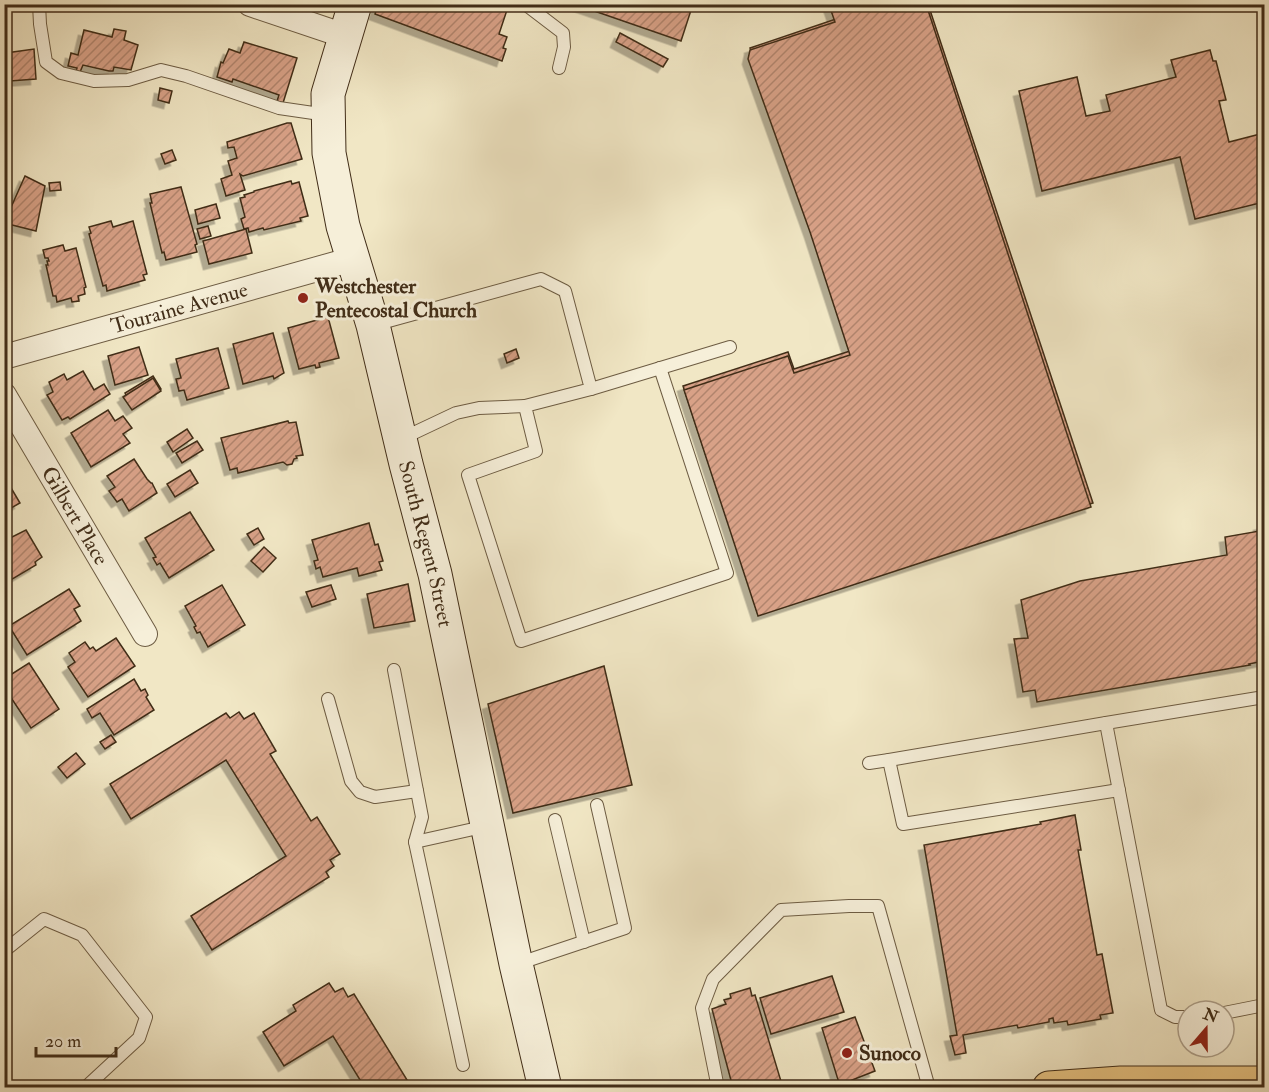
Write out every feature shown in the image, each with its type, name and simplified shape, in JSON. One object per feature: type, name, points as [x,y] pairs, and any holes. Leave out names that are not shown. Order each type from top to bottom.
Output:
[{"type":"main road","points":[[1062,1087],[1121,1083],[1224,1085],[1264,1083]]},
{"type":"street","points":[[250,4],[345,36]]},
{"type":"street","name":"South Regent Street","points":[[355,4],[328,94],[329,153],[343,226],[373,325],[435,574],[516,964],[545,1088]]},
{"type":"street","name":"Touraine Avenue","points":[[4,357],[353,259]]},
{"type":"street","name":"Gilbert Place","points":[[4,394],[145,634]]},
{"type":"lane","points":[[39,4],[46,62],[61,73],[94,81],[128,80],[161,70],[186,76],[279,108],[328,115]]},
{"type":"lane","points":[[525,4],[563,33],[564,48],[559,68]]},
{"type":"lane","points":[[373,325],[541,279],[566,291],[591,389]]},
{"type":"lane","points":[[401,439],[456,413],[479,408],[525,406],[591,389],[730,347]]},
{"type":"lane","points":[[525,406],[536,451],[468,475],[521,641],[727,573],[660,368]]},
{"type":"lane","points":[[394,670],[422,817],[415,842],[463,1065]]},
{"type":"lane","points":[[869,763],[1264,697]]},
{"type":"lane","points":[[328,699],[351,781],[360,792],[375,797],[417,791]]},
{"type":"lane","points":[[1106,723],[1161,1010],[1176,1017]]},
{"type":"lane","points":[[889,760],[903,824],[1119,790]]},
{"type":"lane","points":[[516,964],[625,928],[597,805]]},
{"type":"lane","points":[[555,820],[584,942]]},
{"type":"lane","points":[[415,842],[487,826]]},
{"type":"lane","points":[[717,1088],[702,1008],[712,979],[781,910],[849,906],[878,906],[929,1088]]},
{"type":"lane","points":[[4,951],[44,918],[82,935],[146,1017],[139,1038],[85,1088]]},
{"type":"lane","points":[[1236,1011],[1264,1005]]},
{"type":"building","points":[[4,4],[13,4],[4,29]]},
{"type":"building","points":[[378,4],[493,4],[507,10],[499,34],[507,37],[502,61],[375,14]]},
{"type":"building","points":[[574,4],[693,4],[681,41]]},
{"type":"building","points":[[832,4],[928,4],[1093,503],[758,613],[683,386],[788,352],[794,369],[850,351],[750,48],[836,19]]},
{"type":"building","points":[[926,4],[1091,507],[758,616],[684,390],[788,356],[794,373],[850,355],[810,232],[748,59],[750,50],[835,22],[829,5]]},
{"type":"building","points":[[114,29],[126,31],[124,40],[138,45],[131,70],[114,67],[113,71],[109,71],[83,65],[80,72],[76,71],[77,68],[68,66],[71,53],[78,55],[84,30],[112,37]]},
{"type":"building","points":[[620,33],[668,59],[663,67],[616,42]]},
{"type":"building","points":[[244,42],[297,58],[283,103],[277,101],[279,95],[233,79],[232,82],[217,77],[221,62],[223,63],[229,49],[240,53]]},
{"type":"building","points":[[34,49],[36,79],[10,81],[6,53]]},
{"type":"building","points":[[1210,50],[1213,61],[1216,61],[1226,100],[1219,101],[1229,142],[1264,133],[1264,202],[1195,219],[1180,157],[1042,191],[1019,91],[1077,77],[1086,116],[1110,111],[1106,95],[1176,77],[1171,60]]},
{"type":"building","points":[[160,88],[172,91],[169,103],[158,100]]},
{"type":"building","points":[[291,123],[302,159],[243,176],[240,174],[245,190],[226,196],[221,179],[232,175],[228,161],[237,158],[234,147],[228,148],[227,142]]},
{"type":"building","points":[[172,150],[176,160],[165,164],[161,154]]},
{"type":"building","points":[[25,176],[45,186],[36,231],[4,223]]},
{"type":"building","points":[[291,181],[292,184],[299,182],[308,216],[300,218],[301,221],[264,230],[263,228],[249,232],[248,228],[244,229],[241,219],[245,217],[240,198],[254,191]]},
{"type":"building","points":[[60,182],[61,190],[50,191],[49,183]]},
{"type":"building","points":[[181,187],[197,244],[195,245],[197,252],[166,260],[164,252],[162,253],[150,194]]},
{"type":"building","points":[[216,204],[220,218],[198,224],[195,210]]},
{"type":"building","points":[[111,221],[113,227],[133,221],[147,274],[143,275],[145,280],[107,291],[106,285],[103,286],[89,227]]},
{"type":"building","points":[[208,226],[211,236],[200,239],[197,229]]},
{"type":"building","points":[[246,229],[252,253],[209,264],[203,241]]},
{"type":"building","points":[[63,245],[65,251],[76,248],[86,287],[84,288],[85,294],[78,296],[79,301],[72,302],[71,298],[57,302],[56,296],[53,296],[46,265],[49,261],[45,258],[43,250]]},
{"type":"building","points":[[328,317],[339,358],[319,363],[320,367],[316,368],[315,365],[299,369],[288,328]]},
{"type":"building","points":[[273,333],[284,373],[274,379],[273,376],[243,384],[233,344]]},
{"type":"building","points":[[139,347],[148,375],[115,385],[108,356]]},
{"type":"building","points":[[218,348],[229,388],[187,400],[184,390],[179,391],[176,379],[181,378],[176,359]]},
{"type":"building","points":[[516,349],[519,358],[507,363],[504,354]]},
{"type":"building","points":[[83,371],[94,390],[104,384],[110,394],[70,419],[68,417],[62,420],[47,395],[53,392],[49,382],[64,374],[67,380]]},
{"type":"building","points":[[153,376],[161,389],[133,407],[125,393]]},
{"type":"building","points":[[153,378],[161,391],[132,410],[123,397]]},
{"type":"building","points":[[108,410],[115,421],[123,416],[132,428],[123,434],[130,443],[91,467],[71,433]]},
{"type":"building","points":[[288,421],[289,423],[296,422],[303,455],[296,456],[292,464],[287,465],[283,462],[238,473],[237,468],[230,470],[221,438]]},
{"type":"building","points":[[187,429],[193,438],[173,452],[167,442]]},
{"type":"building","points":[[197,441],[203,450],[182,463],[176,453]]},
{"type":"building","points":[[134,459],[157,493],[129,511],[122,499],[117,502],[109,491],[115,487],[107,476]]},
{"type":"building","points":[[190,470],[198,483],[175,497],[167,484]]},
{"type":"building","points":[[4,476],[20,503],[4,512]]},
{"type":"building","points":[[190,512],[214,550],[169,578],[160,563],[157,565],[153,558],[156,557],[145,538]]},
{"type":"building","points":[[369,523],[375,545],[378,544],[383,561],[379,562],[382,570],[359,576],[357,568],[323,577],[320,567],[316,569],[314,561],[318,560],[312,540]]},
{"type":"building","points":[[1264,524],[1264,661],[1037,702],[1035,690],[1023,692],[1014,639],[1028,638],[1021,600],[1080,581],[1227,555],[1225,537],[1260,531],[1259,525]]},
{"type":"building","points":[[258,528],[264,539],[254,545],[247,534]]},
{"type":"building","points":[[26,530],[42,557],[35,562],[36,565],[4,584],[4,541]]},
{"type":"building","points":[[264,547],[276,558],[263,572],[251,561]]},
{"type":"building","points":[[408,584],[415,621],[374,628],[367,594]]},
{"type":"building","points":[[222,585],[245,625],[208,647],[200,632],[197,633],[194,627],[196,626],[185,606]]},
{"type":"building","points":[[331,585],[336,599],[312,607],[306,592]]},
{"type":"building","points":[[69,589],[80,606],[74,609],[81,621],[27,655],[9,626]]},
{"type":"building","points":[[116,638],[135,666],[88,697],[68,667],[75,662],[69,653],[85,642],[90,649],[93,647],[96,651]]},
{"type":"building","points":[[29,663],[59,709],[31,728],[4,687],[4,679]]},
{"type":"building","points":[[604,666],[632,785],[513,813],[488,704]]},
{"type":"building","points":[[134,679],[141,691],[145,689],[148,695],[146,697],[154,710],[114,735],[100,713],[92,718],[87,709]]},
{"type":"building","points":[[239,712],[244,719],[254,713],[276,751],[270,754],[311,821],[317,817],[340,854],[330,860],[334,866],[326,872],[329,877],[212,950],[191,916],[286,856],[226,760],[131,819],[110,784],[226,713],[230,718]]},
{"type":"building","points":[[111,735],[116,742],[105,749],[100,742]]},
{"type":"building","points":[[76,753],[85,764],[67,778],[58,767]]},
{"type":"building","points":[[1075,815],[1081,850],[1078,850],[1097,955],[1102,954],[1113,1013],[1100,1015],[1101,1019],[1068,1025],[1067,1021],[1054,1023],[1053,1018],[1049,1019],[1049,1022],[1018,1028],[1017,1025],[963,1035],[966,1053],[955,1055],[950,1036],[957,1035],[924,845],[1041,824],[1040,822]]},
{"type":"building","points":[[832,976],[844,1012],[771,1034],[760,998]]},
{"type":"building","points":[[329,983],[335,992],[343,988],[348,997],[354,994],[412,1088],[365,1088],[333,1036],[284,1066],[263,1032],[296,1011],[293,1005]]},
{"type":"building","points":[[750,988],[752,996],[755,995],[783,1088],[733,1088],[712,1009],[726,1004],[724,1000],[731,998],[730,994]]},
{"type":"building","points":[[855,1017],[875,1071],[842,1084],[839,1083],[822,1028]]},
{"type":"place","name":"Westchester Pentecostal Church","points":[[303,298]]},
{"type":"place","name":"Sunoco","points":[[847,1053]]}]
